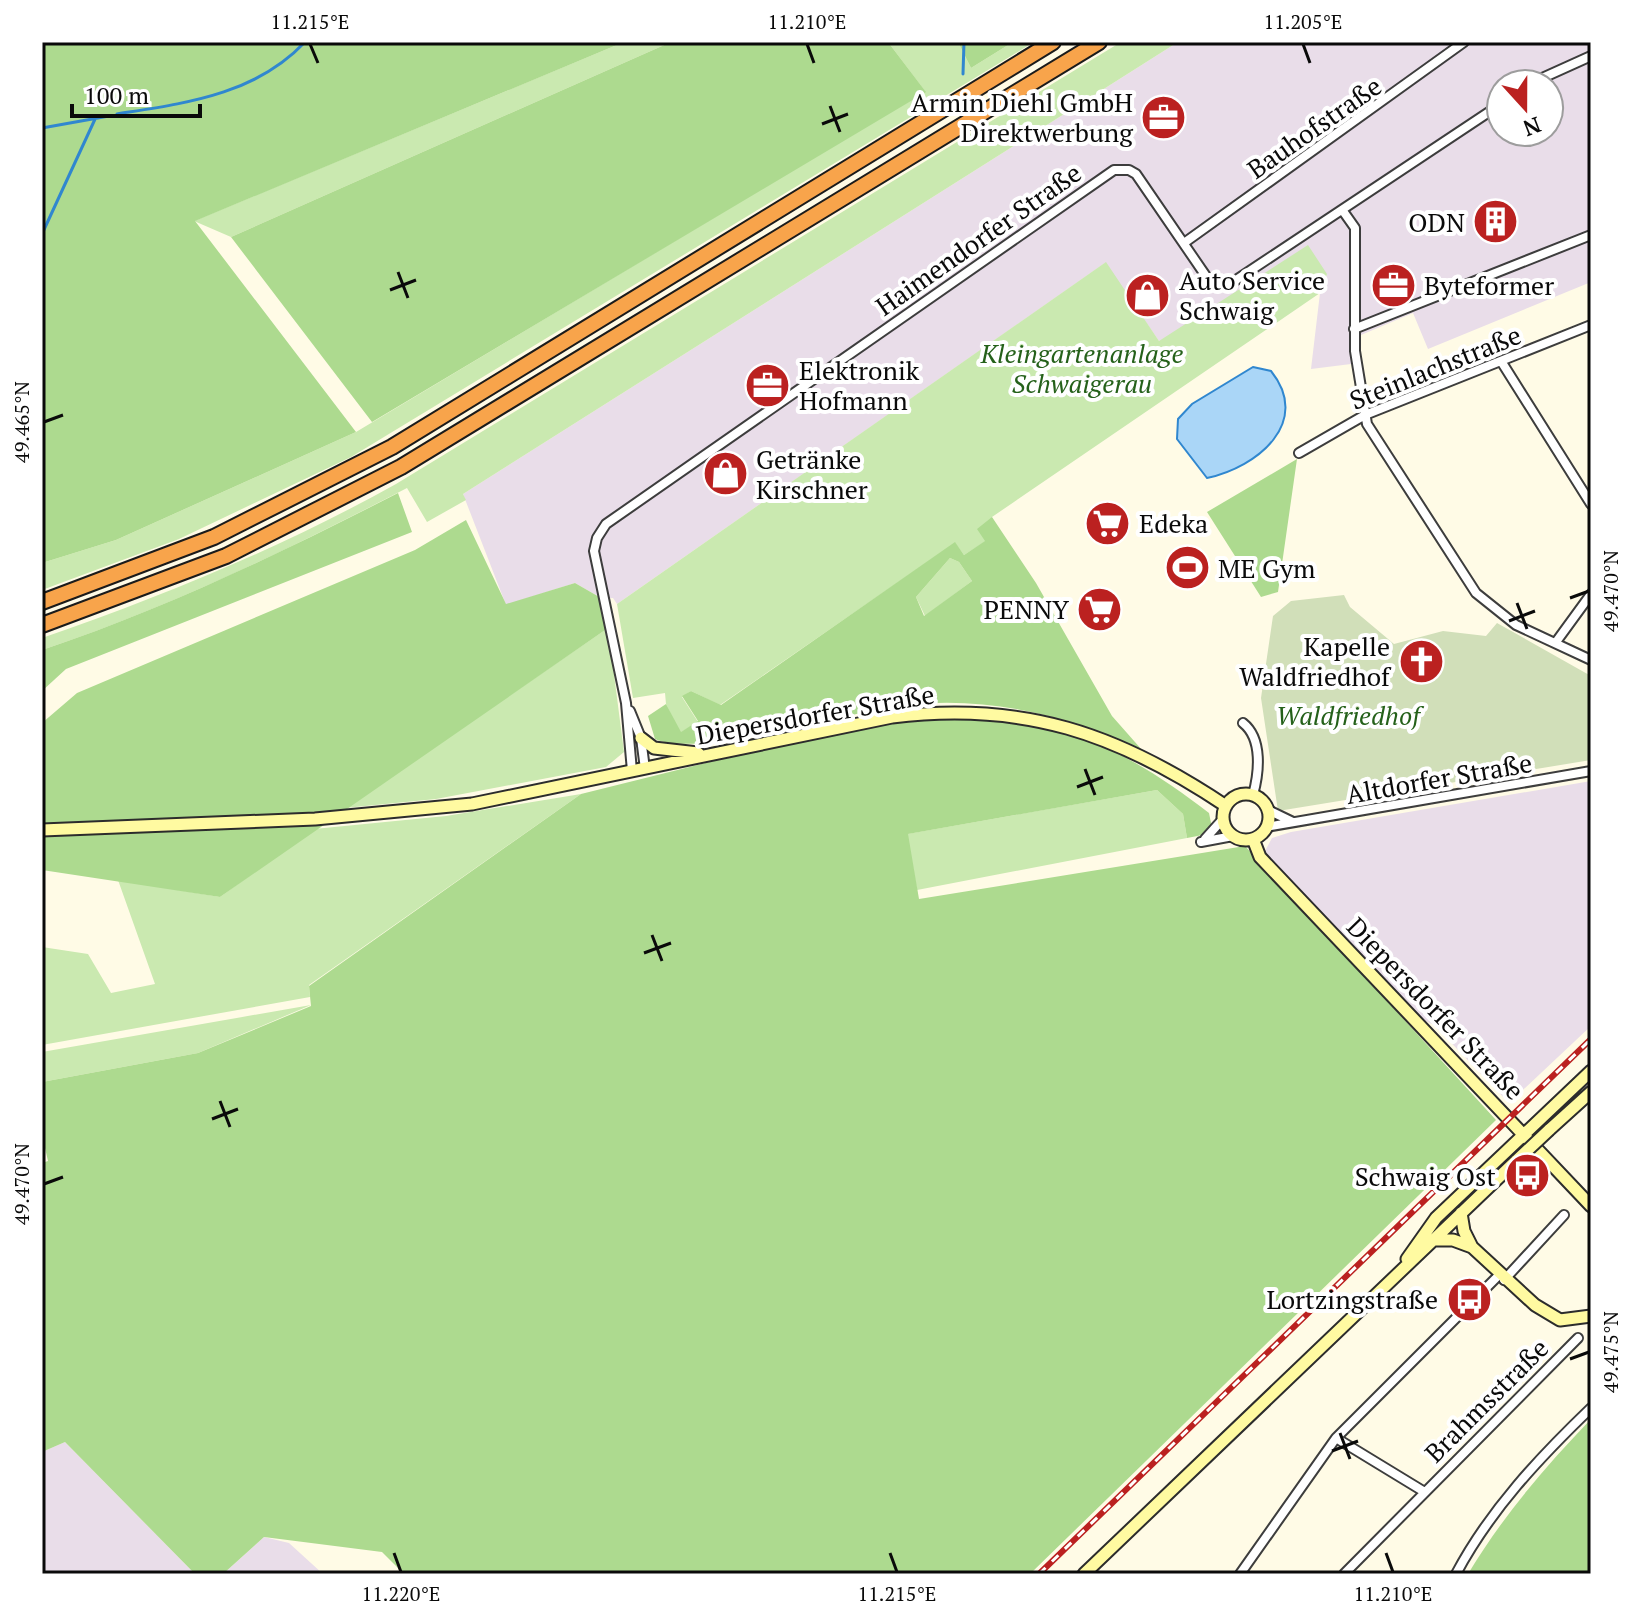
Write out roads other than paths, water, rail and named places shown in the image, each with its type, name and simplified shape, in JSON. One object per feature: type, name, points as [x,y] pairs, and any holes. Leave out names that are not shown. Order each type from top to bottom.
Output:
[{"type":"highway","points":[[42,602],[214,537],[392,447],[1053,42]]},
{"type":"highway","points":[[42,625],[226,556],[389,474],[1099,42]]},
{"type":"street","name":"Bauhofstraße","points":[[1184,243],[1464,42]]},
{"type":"street","points":[[1564,68],[1591,56]]},
{"type":"street","name":"Haimendorfer Straße","points":[[632,771],[626,703],[594,551],[597,538],[606,524],[1114,170],[1129,170],[1136,174],[1210,282],[1227,286],[1485,115]]},
{"type":"street","points":[[1343,211],[1355,228],[1354,329],[1365,415],[1476,593],[1516,625],[1591,660]]},
{"type":"street","points":[[1354,329],[1591,235]]},
{"type":"street","name":"Steinlachstraße","points":[[1299,453],[1365,415],[1591,325]]},
{"type":"street","points":[[1501,361],[1591,504]]},
{"type":"street","points":[[1556,642],[1591,594]]},
{"type":"street","name":"Haimendorfer Straße","points":[[626,703],[641,738],[645,769]]},
{"type":"street","name":"Diepersdorfer Straße","points":[[42,830],[315,819],[425,810],[542,792],[892,717],[939,711],[990,712],[1049,722],[1089,734],[1189,781],[1226,806]]},
{"type":"street","points":[[1243,723],[1254,740],[1258,764],[1253,795]]},
{"type":"street","points":[[641,738],[654,748],[669,752],[715,754]]},
{"type":"street","name":"Altdorfer Straße","points":[[1266,827],[1591,771]]},
{"type":"street","points":[[1268,810],[1266,827],[1253,839],[1233,836],[1201,842],[1223,819],[1226,806],[1237,795],[1253,795],[1268,810],[1293,822]]},
{"type":"street","points":[[1223,819],[1233,836]]},
{"type":"street","name":"Diepersdorfer Straße","points":[[1253,839],[1260,857],[1591,1206]]},
{"type":"street","points":[[1392,1279],[1436,1218],[1591,1071]]},
{"type":"street","points":[[1084,1574],[1591,1092]]},
{"type":"street","points":[[1461,1213],[1464,1231],[1472,1247],[1502,1278],[1554,1318],[1573,1321],[1591,1316]]},
{"type":"street","points":[[1240,1574],[1336,1438],[1564,1215]]},
{"type":"street","points":[[1434,1240],[1453,1240],[1472,1247]]},
{"type":"street","name":"Brahmsstraße","points":[[1344,1574],[1578,1338]]},
{"type":"street","points":[[1456,1574],[1485,1527],[1536,1462],[1591,1408]]},
{"type":"street","name":"Brahmsstraße","points":[[1336,1438],[1423,1491]]},
{"type":"water","points":[[1253,367],[1271,371],[1282,390],[1285,408],[1282,424],[1274,440],[1260,453],[1244,464],[1207,478],[1177,439],[1178,419],[1192,404]]},
{"type":"waterway","points":[[117,114],[194,100],[242,85],[285,60],[305,42]]},
{"type":"waterway","points":[[963,74],[964,42]]},
{"type":"waterway","points":[[42,128],[109,116]]},
{"type":"waterway","points":[[42,234],[96,117]]},
{"type":"railway","points":[[1039,1574],[1591,1039]]},
{"type":"place","name":"Armin Diehl GmbH Direktwerbung","points":[[1164,117]]},
{"type":"place","name":"ODN","points":[[1496,222]]},
{"type":"place","name":"Byteformer","points":[[1393,285]]},
{"type":"place","name":"Auto Service Schwaig","points":[[1148,295]]},
{"type":"place","name":"Elektronik Hofmann","points":[[768,385]]},
{"type":"place","name":"Getränke Kirschner","points":[[725,474]]},
{"type":"place","name":"Edeka","points":[[1108,523]]},
{"type":"place","name":"ME Gym","points":[[1187,568]]},
{"type":"place","name":"PENNY","points":[[1100,609]]},
{"type":"place","name":"Kapelle Waldfriedhof","points":[[1421,661]]},
{"type":"place","name":"Schwaig Ost","points":[[1527,1176]]},
{"type":"place","name":"Lortzingstraße","points":[[1469,1299]]},
{"type":"park label","name":"Kleingartenanlage Schwaigerau","points":[[1082,368]]},
{"type":"park label","name":"Waldfriedhof","points":[[1348,715]]}]
